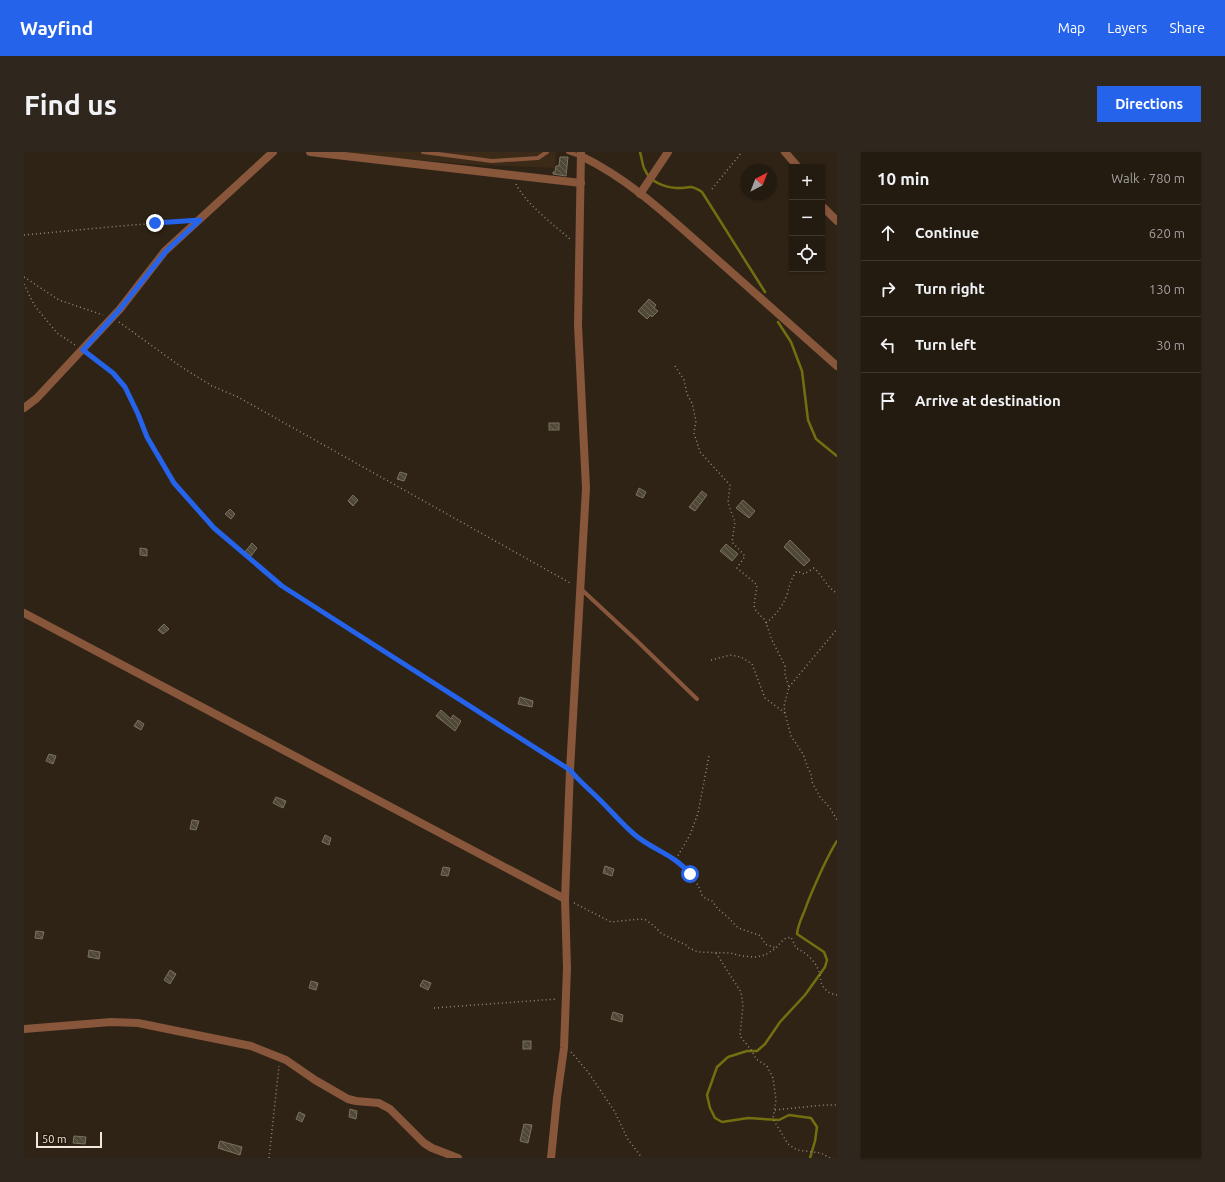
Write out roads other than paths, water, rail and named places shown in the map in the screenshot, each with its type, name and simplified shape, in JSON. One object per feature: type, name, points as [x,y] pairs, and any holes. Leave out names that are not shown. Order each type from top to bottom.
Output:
[{"type":"street","points":[[24,408],[37,398],[112,318],[162,255],[234,186],[273,152]]},
{"type":"street","points":[[310,152],[581,183]]},
{"type":"street","points":[[640,194],[668,152]]},
{"type":"street","points":[[785,152],[795,164]]},
{"type":"street","points":[[551,1158],[564,1048],[567,968],[565,899],[570,770],[586,488],[578,325],[578,247],[581,154]]},
{"type":"street","points":[[581,154],[608,171],[665,213],[837,366]]},
{"type":"street","points":[[825,209],[837,221]]},
{"type":"street","points":[[24,614],[565,899]]},
{"type":"street","points":[[24,1029],[111,1022],[138,1023],[251,1046],[280,1057],[348,1099],[384,1105],[390,1109],[424,1143],[432,1148],[458,1158]]},
{"type":"lane","points":[[423,152],[492,161],[538,158],[547,152]]},
{"type":"lane","points":[[568,152],[581,154]]},
{"type":"lane","points":[[581,589],[697,699]]},
{"type":"waterway","points":[[640,152],[644,168],[650,178],[654,181],[676,188],[691,187],[702,192],[765,292]]},
{"type":"waterway","points":[[778,322],[791,342],[802,371],[808,420],[816,439],[837,456]]},
{"type":"waterway","points":[[810,1158],[817,1127],[811,1118],[789,1115],[779,1120],[748,1118],[722,1122],[715,1118],[710,1108],[707,1095],[717,1067],[728,1057],[747,1051],[757,1051],[765,1044],[780,1022],[805,995],[825,967],[827,960],[824,952],[797,934],[800,922],[817,879],[837,841]]}]
